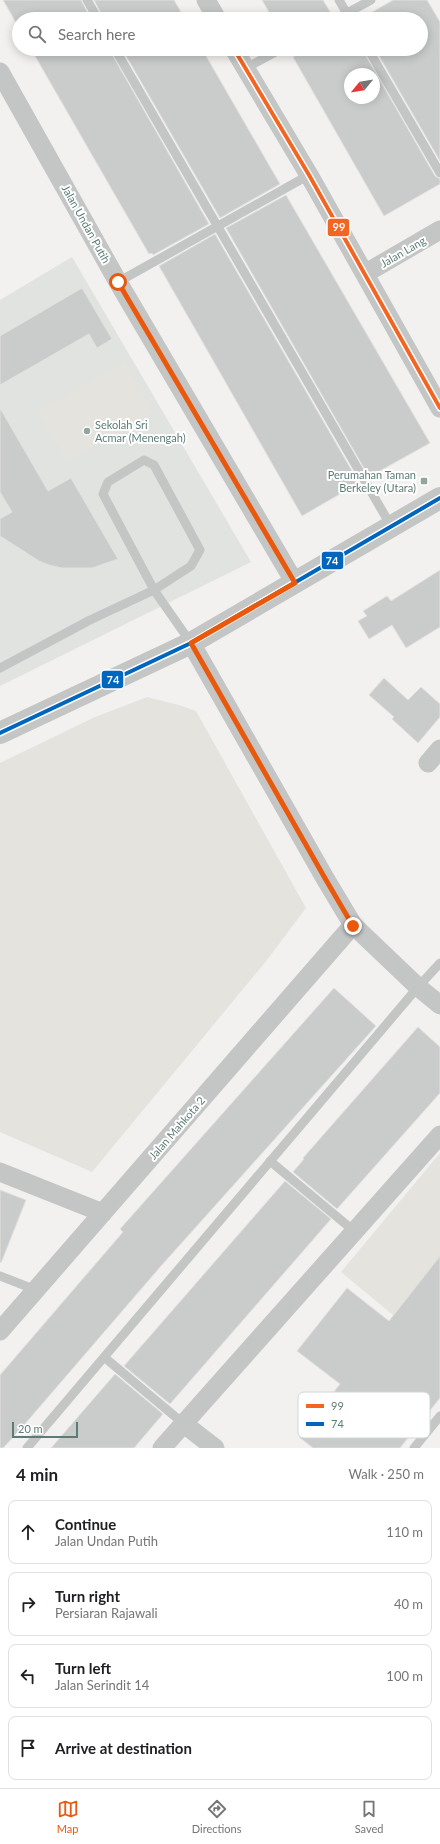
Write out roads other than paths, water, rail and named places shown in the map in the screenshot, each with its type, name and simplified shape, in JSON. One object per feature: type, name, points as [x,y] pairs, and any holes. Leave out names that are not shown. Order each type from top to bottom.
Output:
[{"type":"street","points":[[206,0],[213,12]]},
{"type":"street","points":[[238,56],[366,273],[440,408]]},
{"type":"street","name":"Jalan Undan Putih","points":[[0,72],[118,282],[295,583]]},
{"type":"street","name":"Jalan Lang","points":[[366,273],[440,230]]},
{"type":"street","points":[[0,733],[191,643],[440,498]]},
{"type":"street","points":[[191,643],[353,926],[418,987],[440,1005]]},
{"type":"street","points":[[428,763],[440,749]]},
{"type":"street","name":"Jalan Mahkota 2","points":[[0,1331],[353,926]]},
{"type":"street","points":[[162,1448],[440,1135]]},
{"type":"street","points":[[0,1172],[103,1213]]},
{"type":"street","points":[[184,1424],[215,1448]]},
{"type":"lane","points":[[87,0],[94,12]]},
{"type":"lane","points":[[339,0],[346,12]]},
{"type":"lane","points":[[354,12],[370,0]]},
{"type":"lane","points":[[119,56],[392,526]]},
{"type":"lane","points":[[246,68],[268,56]]},
{"type":"lane","points":[[372,56],[440,173]]},
{"type":"lane","points":[[118,282],[309,175]]},
{"type":"lane","points":[[0,668],[154,590],[191,566],[200,550],[154,465],[144,460],[108,482],[103,494],[154,590],[191,643]]},
{"type":"lane","points":[[27,1448],[440,963]]},
{"type":"lane","points":[[270,1161],[354,1231]]},
{"type":"lane","points":[[0,1276],[36,1290]]},
{"type":"lane","points":[[104,1357],[184,1424]]},
{"type":"lane","points":[[430,1428],[440,1416]]},
{"type":"lane","points":[[414,1448],[422,1438]]},
{"type":"place","name":"Sekolah Sri Acmar (Menengah)","points":[[87,431]]},
{"type":"place","name":"Perumahan Taman Berkeley (Utara)","points":[[424,481]]}]
